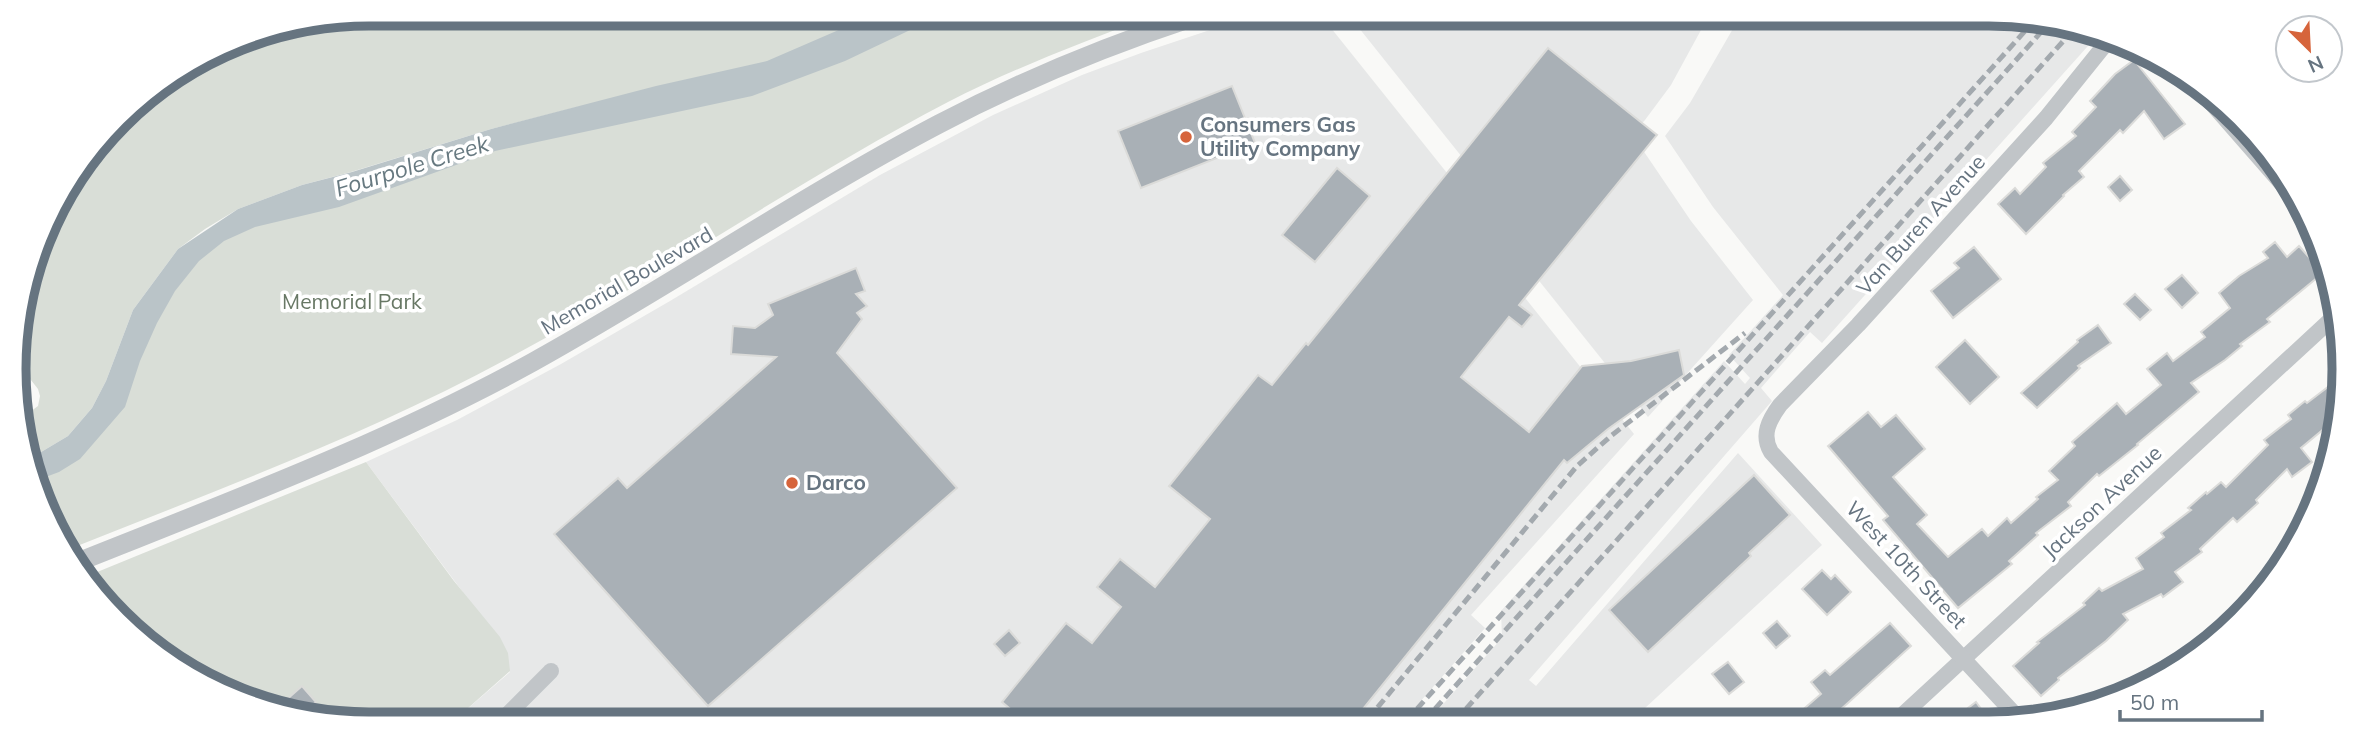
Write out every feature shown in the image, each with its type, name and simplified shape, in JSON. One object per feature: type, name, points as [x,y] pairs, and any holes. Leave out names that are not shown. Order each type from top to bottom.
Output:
[{"type":"street","name":"Memorial Boulevard","points":[[84,559],[289,478],[458,401],[602,323],[937,125],[1057,68],[1170,26]]},
{"type":"street","name":"Van Buren Avenue","points":[[1766,435],[1772,416],[1780,405],[1867,315],[2046,118],[2104,46]]},
{"type":"street","points":[[2241,137],[2260,158]]},
{"type":"street","name":"Jackson Avenue","points":[[1906,712],[2329,322]]},
{"type":"street","name":"West 10th Street","points":[[1766,435],[1766,444],[1771,452],[2012,711]]},
{"type":"street","points":[[510,712],[551,671]]},
{"type":"shaded area","points":[[1222,26],[1329,26],[1507,248],[1494,259],[1634,434],[1471,615],[1485,628],[1411,712],[464,712],[510,672],[462,591],[366,462],[457,420],[561,364],[880,175],[993,115],[1082,75]]},
{"type":"shaded area","points":[[1357,26],[1703,26],[1671,85],[1632,134],[1691,221],[1753,300],[1648,417],[1524,262],[1537,251]]},
{"type":"shaded area","points":[[1735,26],[1989,26],[2034,29],[2092,42],[1822,343],[1810,332],[1761,388],[1772,401],[1529,680],[1536,686],[1738,453],[1822,545],[1641,712],[1436,712],[1502,638],[1501,611],[1724,361],[1745,384],[1750,378],[1729,355],[1783,295],[1713,207],[1665,136],[1690,103]]},
{"type":"green space","name":"Memorial Park","points":[[369,26],[1126,26],[1022,67],[892,132],[618,296],[454,387],[290,461],[76,546],[52,500],[40,466],[67,454],[200,251],[247,218],[581,106],[491,129],[302,185],[238,209],[178,249],[133,310],[106,381],[92,408],[68,436],[37,454],[29,413],[38,406],[38,389],[26,374],[33,302],[52,238],[84,179],[111,143],[160,97],[198,72],[259,44],[324,29]]},
{"type":"green space","points":[[366,462],[454,581],[500,637],[508,653],[510,671],[464,712],[347,711],[280,700],[238,686],[179,654],[143,627],[94,573]]},
{"type":"water","name":"Fourpole Creek","points":[[848,26],[919,26],[845,61],[752,96],[495,151],[339,207],[255,227],[224,241],[199,261],[175,291],[140,361],[125,407],[80,459],[44,478],[37,454],[68,436],[92,408],[106,381],[133,310],[178,249],[238,209],[302,185],[491,129],[656,86],[767,61]]},
{"type":"building","points":[[1548,48],[1657,135],[1519,305],[1532,315],[1522,327],[1509,317],[1461,377],[1529,432],[1582,366],[1631,361],[1679,350],[1684,375],[1608,429],[1567,463],[1564,460],[1361,712],[1014,712],[1002,702],[1066,623],[1092,643],[1121,607],[1097,587],[1120,559],[1155,587],[1210,519],[1169,486],[1258,375],[1272,385],[1306,343],[1308,345]]},
{"type":"building","points":[[2134,60],[2185,124],[2164,139],[2144,111],[2123,133],[2120,130],[2079,171],[2084,177],[2026,234],[1998,204],[2015,188],[2020,194],[2046,167],[2043,163],[2076,136],[2072,132],[2096,107],[2090,101],[2115,74]]},
{"type":"building","name":"Consumers Gas Utility Company","points":[[1232,86],[1255,143],[1141,188],[1118,131]]},
{"type":"building","points":[[1337,168],[1370,196],[1315,262],[1282,235]]},
{"type":"building","points":[[2120,176],[2132,190],[2120,201],[2108,187]]},
{"type":"building","points":[[2275,242],[2287,257],[2299,246],[2316,265],[2319,276],[2267,319],[2270,322],[2240,344],[2242,346],[2191,383],[2199,392],[2138,445],[2099,476],[2097,474],[2068,502],[2071,506],[2036,533],[2038,535],[2009,561],[2012,564],[1958,608],[1883,520],[1888,516],[1828,446],[1868,412],[1881,427],[1896,415],[1925,449],[1893,477],[1927,515],[1917,524],[1948,557],[1982,529],[1988,536],[2007,518],[2011,523],[2038,499],[2036,497],[2058,480],[2049,471],[2075,446],[2072,442],[2117,403],[2126,414],[2161,385],[2147,369],[2167,353],[2173,361],[2205,337],[2201,332],[2230,308],[2219,293],[2239,276],[2268,258],[2263,252]]},
{"type":"building","points":[[1974,247],[2001,279],[1953,318],[1931,291],[1959,268],[1954,263]]},
{"type":"building","name":"Darco","points":[[856,268],[865,291],[856,294],[867,306],[857,313],[862,319],[837,353],[957,488],[708,706],[554,534],[618,478],[627,488],[776,357],[731,354],[733,326],[755,328],[773,315],[768,304]]},
{"type":"building","points":[[2182,275],[2198,293],[2182,308],[2165,289]]},
{"type":"building","points":[[2135,294],[2151,310],[2140,320],[2124,304]]},
{"type":"building","points":[[2098,325],[2111,343],[2078,366],[2080,368],[2037,408],[2021,393],[2078,342],[2077,340]]},
{"type":"building","points":[[1965,340],[1999,377],[1970,404],[1936,367]]},
{"type":"building","points":[[2331,384],[2327,427],[2301,448],[2312,462],[2292,477],[2287,469],[2256,500],[2258,503],[2237,522],[2233,518],[2200,549],[2202,552],[2175,572],[2183,582],[2163,597],[2161,594],[2123,614],[2128,620],[2106,641],[2058,678],[2059,680],[2041,696],[2013,666],[2039,643],[2037,642],[2085,605],[2083,603],[2099,588],[2102,591],[2143,569],[2136,558],[2164,537],[2161,533],[2191,510],[2188,508],[2206,492],[2207,494],[2221,482],[2226,487],[2268,445],[2264,440],[2291,419],[2288,415],[2305,401],[2307,403]]},
{"type":"building","points":[[1754,475],[1790,515],[1749,553],[1751,556],[1648,652],[1609,610]]},
{"type":"building","points":[[1822,570],[1831,579],[1835,575],[1851,592],[1827,615],[1802,589]]},
{"type":"building","points":[[1777,621],[1790,636],[1776,648],[1763,633]]},
{"type":"building","points":[[1890,623],[1911,646],[1838,712],[1800,712],[1821,694],[1811,682],[1825,670],[1830,675]]},
{"type":"building","points":[[1009,630],[1020,643],[1005,656],[994,644]]},
{"type":"building","points":[[1728,662],[1744,682],[1729,694],[1712,674]]},
{"type":"building","points":[[302,686],[316,702],[311,707],[285,701]]},
{"type":"building","points":[[1976,702],[1983,712],[1963,712]]},
{"type":"railway","points":[[1414,712],[2027,28]]},
{"type":"railway","points":[[1432,712],[2042,31]]},
{"type":"railway","points":[[1463,712],[2068,36]]},
{"type":"railway","points":[[1374,712],[1577,466],[1612,435],[1745,333]]},
{"type":"place","name":"Consumers Gas Utility Company","points":[[1186,137]]},
{"type":"place","name":"Darco","points":[[792,483]]}]
